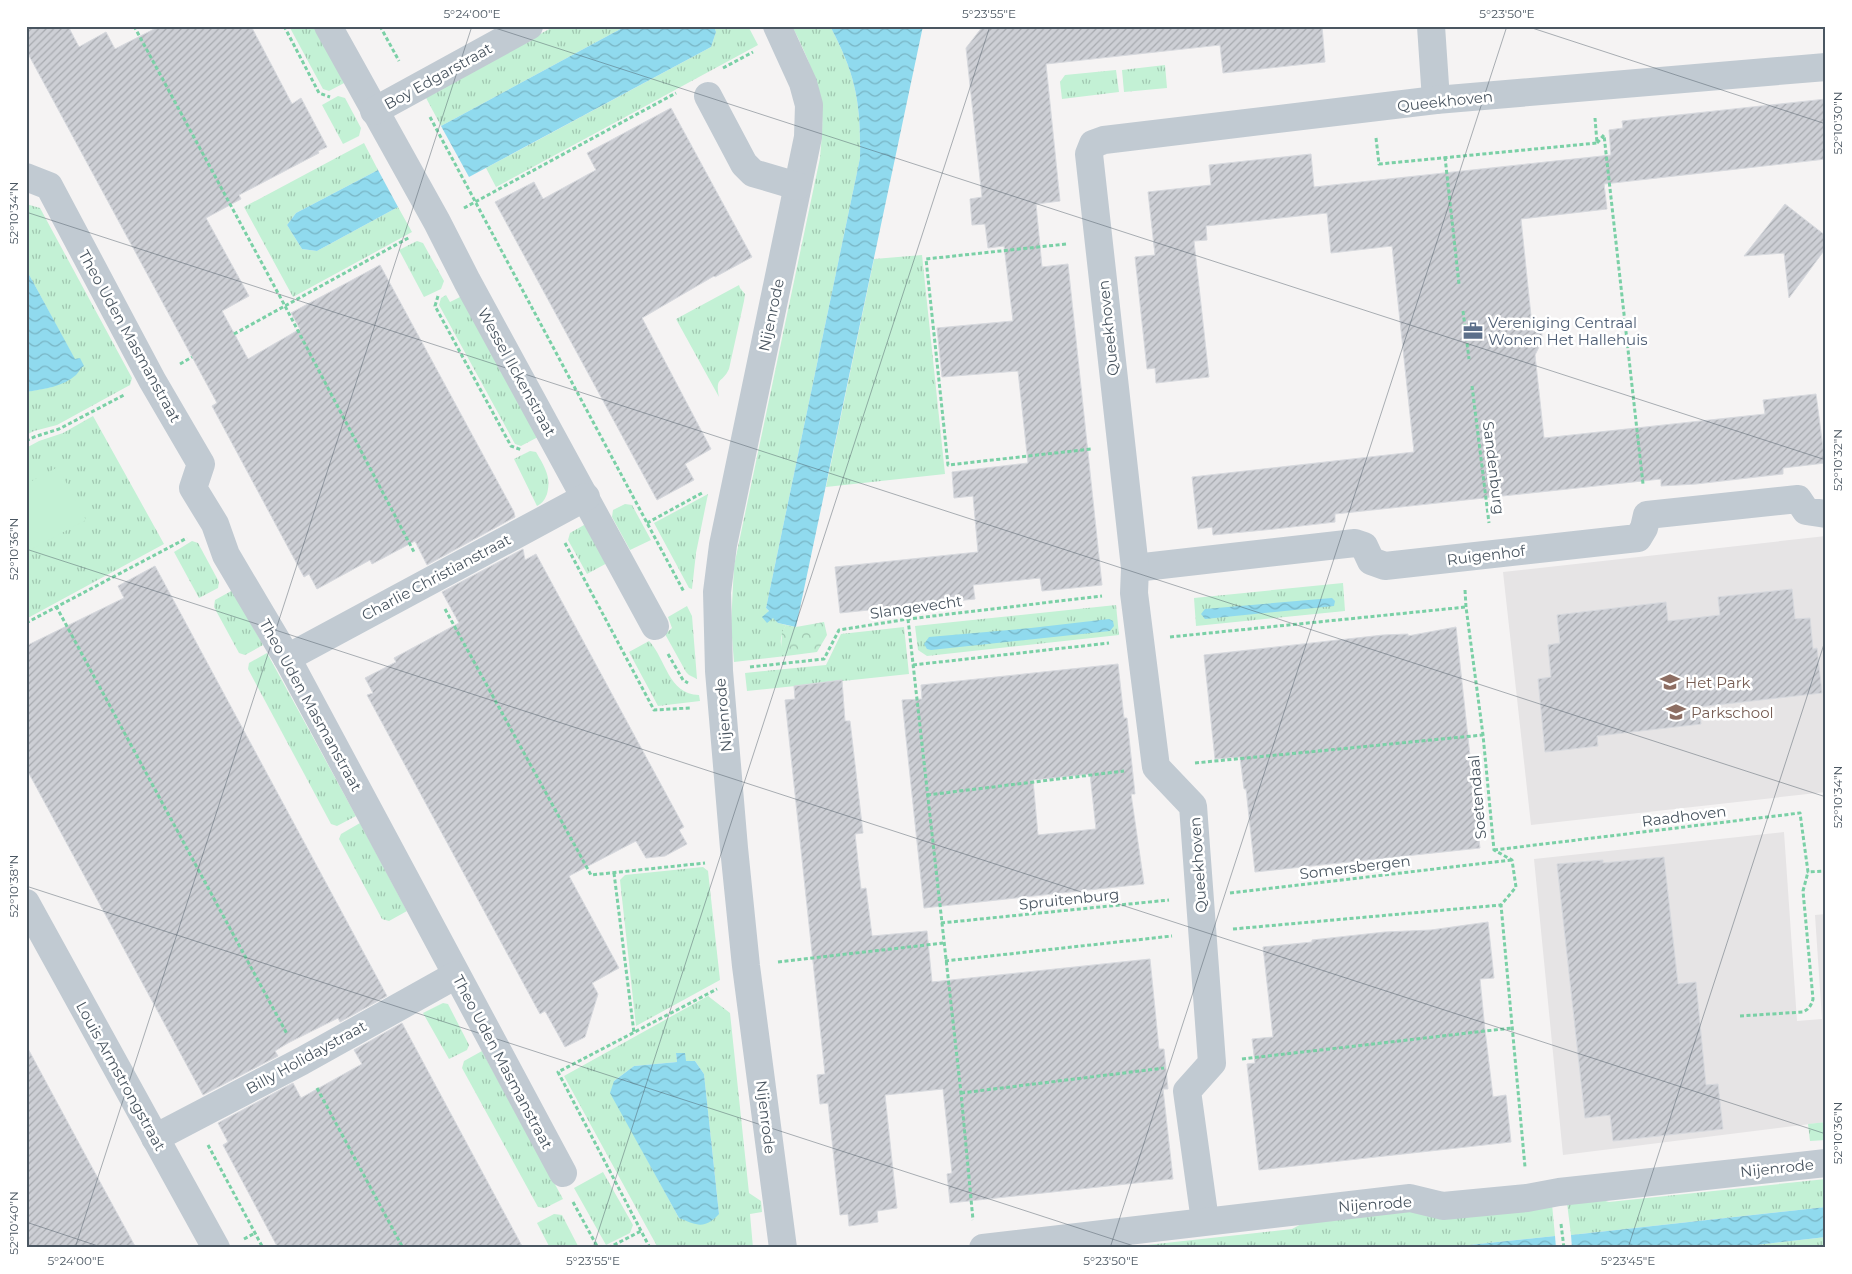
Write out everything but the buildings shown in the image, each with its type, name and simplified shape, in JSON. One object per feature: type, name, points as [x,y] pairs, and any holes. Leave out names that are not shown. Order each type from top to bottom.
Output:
[{"type":"street","name":"Wessel Ilckenstraat","points":[[328,26],[438,222],[656,626]]},
{"type":"street","name":"Boy Edgarstraat","points":[[374,111],[529,26]]},
{"type":"street","points":[[1430,26],[1436,100]]},
{"type":"street","name":"Nijenrode","points":[[780,31],[803,83],[809,105],[808,137],[723,546],[717,592],[720,671],[735,860],[746,966],[783,1248]]},
{"type":"street","name":"Queekhoven","points":[[1212,1062],[1193,806],[1156,767],[1140,640],[1089,154],[1093,144],[1104,140],[1436,100],[1826,67]]},
{"type":"street","points":[[708,96],[744,164],[754,173],[797,186]]},
{"type":"street","name":"Theo Uden Masmanstraat","points":[[26,177],[48,186],[152,380],[201,464],[193,488],[215,524],[226,555],[288,658],[563,1173]]},
{"type":"street","name":"Charlie Christianstraat","points":[[288,658],[586,497]]},
{"type":"street","points":[[1647,515],[1798,499],[1806,511],[1826,514]]},
{"type":"street","name":"Ruigenhof","points":[[1134,580],[1355,543],[1364,546],[1371,561],[1385,566],[1638,538],[1644,528],[1647,515]]},
{"type":"street","name":"Louis Armstrongstraat","points":[[26,904],[216,1248]]},
{"type":"street","name":"Billy Holidaystraat","points":[[155,1138],[302,1061],[456,975]]},
{"type":"street","points":[[1205,1221],[1187,1091],[1212,1062]]},
{"type":"street","name":"Nijenrode","points":[[979,1238],[1205,1221],[1410,1198],[1443,1206],[1527,1198],[1559,1192],[1826,1162]]},
{"type":"path","points":[[134,26],[285,306],[429,581],[591,875],[735,860]]},
{"type":"path","points":[[380,26],[476,202],[688,601],[718,610]]},
{"type":"path","points":[[723,68],[780,31]]},
{"type":"path","points":[[1593,87],[1597,143]]},
{"type":"path","points":[[234,334],[680,91]]},
{"type":"path","points":[[1372,108],[1379,164],[1445,156],[1597,143],[1604,135],[1647,515]]},
{"type":"path","points":[[1445,156],[1460,284]]},
{"type":"path","points":[[1099,241],[926,259],[948,465],[1121,446]]},
{"type":"path","points":[[1463,311],[1469,359]]},
{"type":"path","points":[[26,441],[59,429],[192,357]]},
{"type":"path","name":"Sandenburg","points":[[1472,386],[1493,554]]},
{"type":"path","points":[[647,523],[738,473]]},
{"type":"path","points":[[26,623],[215,524]]},
{"type":"path","name":"Soetendaal","points":[[1464,558],[1466,607],[1483,735],[1494,850],[1512,860]]},
{"type":"path","name":"Slangevecht","points":[[720,671],[824,659],[839,630],[1134,580]]},
{"type":"path","points":[[56,606],[403,1248]]},
{"type":"path","points":[[913,665],[1466,607]]},
{"type":"path","points":[[908,619],[943,943],[979,1238]]},
{"type":"path","points":[[656,626],[683,680],[694,686],[703,686],[720,671]]},
{"type":"path","points":[[927,795],[1156,767],[1483,735]]},
{"type":"path","name":"Raadhoven","points":[[1494,850],[1800,813],[1808,872]]},
{"type":"path","points":[[1512,860],[1516,886],[1501,905],[1527,1198]]},
{"type":"path","name":"Somersbergen","points":[[1200,897],[1512,860]]},
{"type":"path","points":[[1740,1016],[1803,1012],[1808,1010],[1813,999],[1803,891],[1808,872],[1826,871]]},
{"type":"path","points":[[614,873],[634,1033]]},
{"type":"path","name":"Spruitenburg","points":[[941,923],[1200,897]]},
{"type":"path","points":[[946,961],[1203,932],[1501,905]]},
{"type":"path","points":[[650,1248],[558,1072],[721,986],[746,966],[943,943]]},
{"type":"path","points":[[961,1093],[1512,1028]]},
{"type":"path","points":[[193,1118],[263,1248]]},
{"type":"path","points":[[563,1173],[567,1192],[598,1248]]},
{"type":"path","points":[[1561,1228],[1564,1248]]},
{"type":"path","points":[[608,1248],[641,1231]]},
{"type":"shaded area","name":"Het Park","points":[[1826,536],[1826,792],[1531,825],[1503,572]]},
{"type":"shaded area","points":[[1784,832],[1797,1021],[1822,1019],[1815,915],[1826,914],[1826,1122],[1563,1155],[1534,859]]},
{"type":"green space","points":[[289,26],[316,26],[346,82],[329,91],[323,89]]},
{"type":"green space","points":[[555,26],[626,26],[441,126],[425,96]]},
{"type":"green space","points":[[714,26],[748,26],[758,45],[496,187],[486,168],[711,47],[716,32]]},
{"type":"green space","points":[[792,26],[830,26],[839,43],[851,75],[858,105],[860,158],[766,608],[778,623],[786,625],[781,640],[786,656],[734,662],[731,625],[734,566],[820,158],[822,120],[818,92],[807,58]]},
{"type":"green space","points":[[1165,65],[1167,88],[1124,92],[1122,70]]},
{"type":"green space","points":[[1116,70],[1119,92],[1062,99],[1060,82],[1065,75]]},
{"type":"green space","points":[[338,96],[345,98],[361,128],[359,136],[343,144],[322,105]]},
{"type":"green space","points":[[364,143],[378,170],[296,213],[287,225],[302,249],[317,251],[398,207],[412,232],[293,297],[244,207]]},
{"type":"green space","points":[[26,204],[40,208],[132,378],[130,385],[57,425],[26,435],[26,392],[52,387],[75,360],[26,269]]},
{"type":"green space","points":[[417,241],[423,243],[444,281],[441,289],[424,297],[399,250]]},
{"type":"green space","points":[[922,255],[945,474],[826,487],[874,259]]},
{"type":"green space","points":[[739,285],[745,294],[744,301],[729,369],[718,386],[719,397],[676,319]]},
{"type":"green space","points":[[446,295],[450,302],[462,296],[538,437],[521,446],[515,444],[439,305],[441,298]]},
{"type":"green space","points":[[93,416],[164,544],[26,619],[26,448],[39,441],[63,433]]},
{"type":"green space","points":[[530,451],[536,452],[542,462],[549,482],[545,498],[537,506],[514,459]]},
{"type":"green space","points":[[58,467],[86,520],[26,552],[26,484]]},
{"type":"green space","points":[[708,494],[696,553],[692,589],[689,588],[654,523]]},
{"type":"green space","points":[[625,504],[632,505],[651,540],[630,550],[612,517],[613,510]]},
{"type":"green space","points":[[584,525],[590,528],[609,562],[587,574],[568,540],[570,533]]},
{"type":"green space","points":[[192,541],[198,543],[219,582],[218,588],[199,598],[174,552]]},
{"type":"green space","points":[[1343,583],[1345,611],[1196,626],[1194,598]]},
{"type":"green space","points":[[233,590],[263,645],[245,655],[239,653],[214,607],[215,600]]},
{"type":"green space","points":[[1116,605],[1119,635],[927,656],[918,650],[915,626]]},
{"type":"green space","points":[[687,606],[692,616],[697,679],[686,672],[665,634],[672,628],[668,617]]},
{"type":"green space","points":[[824,622],[827,635],[817,652],[786,656],[781,649],[782,632],[786,625],[796,627]]},
{"type":"green space","points":[[904,627],[909,674],[747,691],[745,673],[826,665],[841,634]]},
{"type":"green space","points":[[649,641],[674,682],[680,689],[699,695],[700,701],[658,706],[629,652]]},
{"type":"green space","points":[[267,653],[356,816],[337,826],[331,824],[248,669],[249,663]]},
{"type":"green space","points":[[360,823],[407,911],[389,921],[382,919],[339,839],[341,834]]},
{"type":"green space","points":[[703,867],[708,871],[720,980],[636,1026],[620,880],[625,875]]},
{"type":"green space","points":[[708,996],[730,1013],[749,1193],[761,1201],[762,1212],[750,1214],[753,1248],[658,1248],[564,1076]],"holes":[[[676,1054],[686,1062],[695,1061],[704,1074],[719,1214],[679,1218],[624,1117],[614,1081],[634,1066],[677,1062]]]},
{"type":"green space","points":[[443,1003],[448,1004],[469,1045],[467,1050],[449,1059],[423,1013]]},
{"type":"green space","points":[[482,1051],[563,1199],[545,1208],[538,1207],[462,1068],[464,1061]]},
{"type":"green space","points":[[1826,1122],[1826,1140],[1810,1141],[1808,1124]]},
{"type":"green space","points":[[603,1172],[633,1225],[630,1233],[606,1245],[574,1188]]},
{"type":"green space","points":[[1826,1179],[1826,1207],[1571,1235],[1567,1203],[1602,1200],[1609,1202]]},
{"type":"green space","points":[[1552,1204],[1555,1236],[1441,1248],[1120,1248],[1292,1229],[1309,1220],[1406,1209]]},
{"type":"green space","points":[[554,1214],[562,1215],[579,1248],[550,1248],[537,1223]]},
{"type":"green space","points":[[1826,1237],[1826,1248],[1731,1248]]},
{"type":"water","points":[[626,26],[714,26],[716,32],[711,47],[469,177],[441,126]]},
{"type":"water","points":[[830,26],[923,26],[796,627],[778,623],[773,618],[767,623],[762,617],[769,611],[766,608],[860,158],[858,105],[855,90],[846,60]]},
{"type":"water","points":[[378,170],[398,207],[317,251],[302,249],[287,225],[296,213]]},
{"type":"water","points":[[26,269],[75,359],[80,358],[84,366],[76,375],[65,382],[52,387],[26,392]]},
{"type":"water","points":[[1332,598],[1335,601],[1334,606],[1205,619],[1201,614],[1205,609]]},
{"type":"water","points":[[1109,619],[1113,621],[1114,626],[1110,631],[931,650],[927,649],[924,644],[929,637]]},
{"type":"water","points":[[676,1053],[685,1053],[686,1061],[695,1061],[704,1074],[719,1214],[709,1222],[700,1225],[679,1218],[610,1093],[614,1081],[634,1066],[677,1062]]},
{"type":"water","points":[[1826,1207],[1826,1237],[1731,1248],[1572,1248],[1571,1235]]},
{"type":"water","points":[[1555,1236],[1556,1248],[1441,1248]]},
{"type":"place","name":"Vereniging Centraal Wonen Het Hallehuis","points":[[1473,331]]},
{"type":"place","name":"Het Park","points":[[1670,682]]},
{"type":"place","name":"Parkschool","points":[[1676,712]]}]
